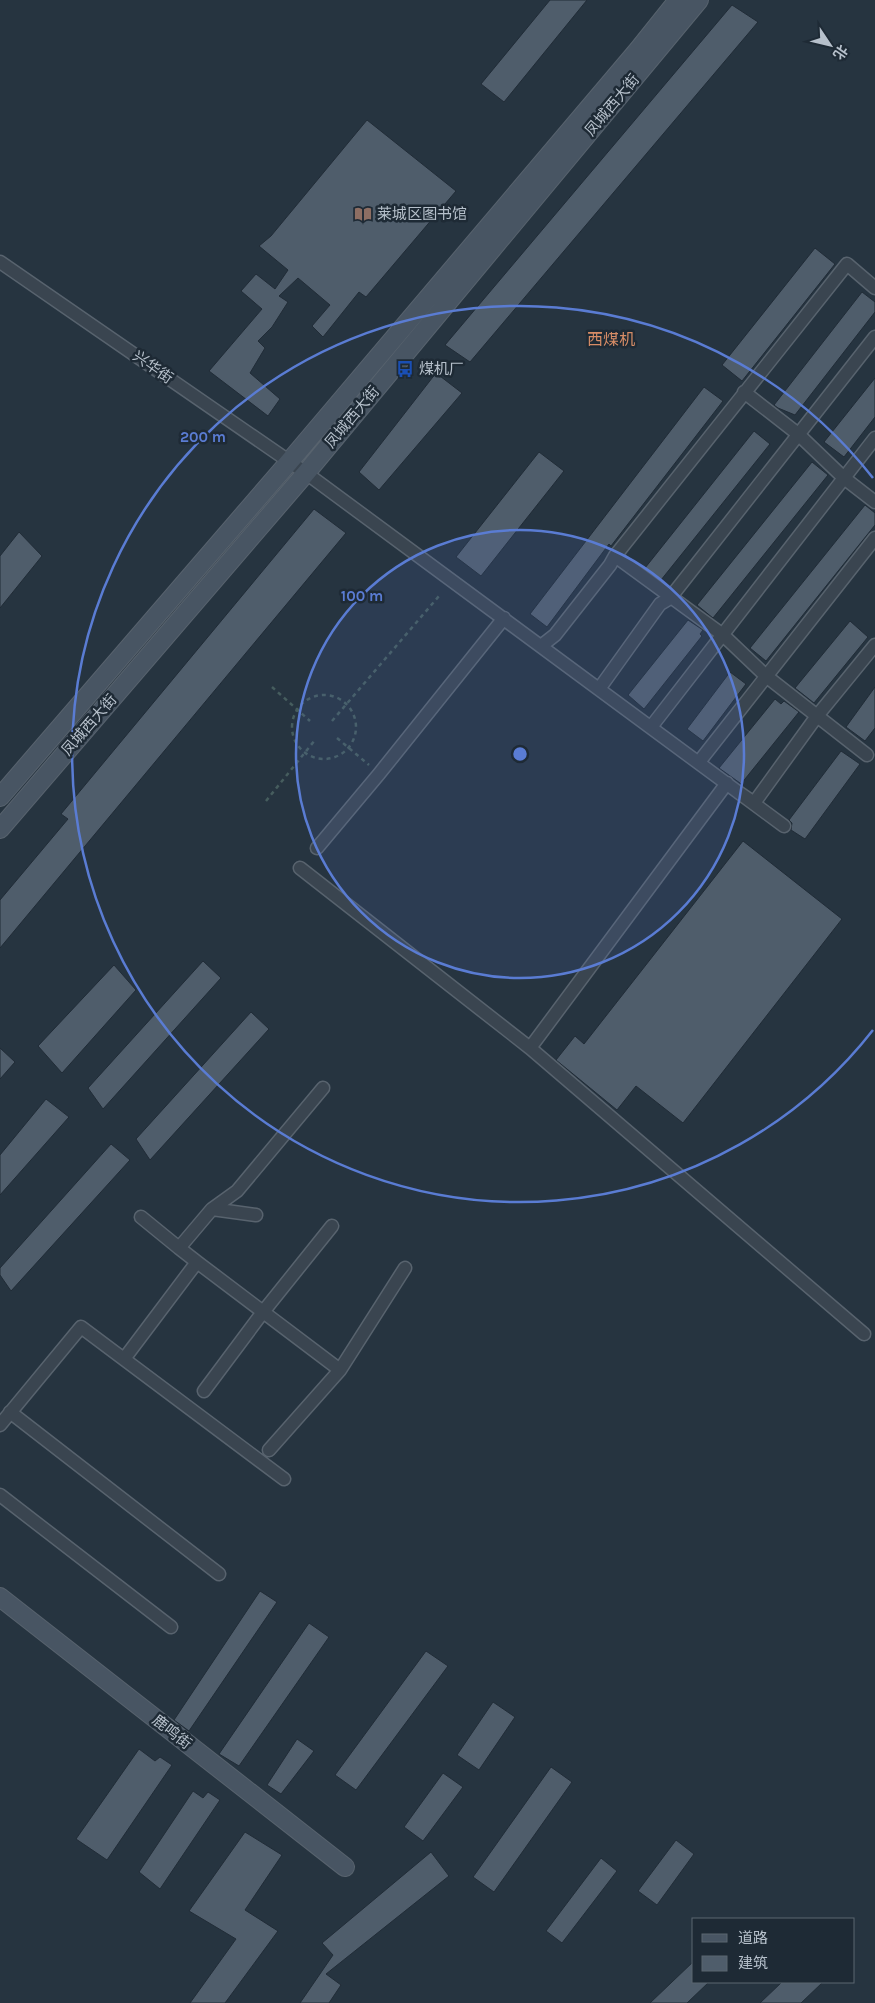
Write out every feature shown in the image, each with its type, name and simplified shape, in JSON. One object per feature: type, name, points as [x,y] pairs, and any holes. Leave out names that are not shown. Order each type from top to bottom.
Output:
[{"type":"main road","name":"凤城西大街","points":[[0,797],[289,462],[638,50],[678,0]]},
{"type":"main road","name":"凤城西大街","points":[[0,829],[306,473],[699,0]]},
{"type":"main road","name":"鹿鸣街","points":[[0,1597],[345,1867]]},
{"type":"street","name":"兴华街","points":[[0,262],[306,473],[784,826]]},
{"type":"street","points":[[541,646],[556,635],[615,556],[847,264],[875,288]]},
{"type":"street","points":[[599,689],[660,604],[670,598],[875,337]]},
{"type":"street","points":[[744,392],[798,434],[844,478],[875,502]]},
{"type":"street","points":[[652,728],[875,438]]},
{"type":"street","points":[[699,762],[875,538]]},
{"type":"street","points":[[615,556],[723,635],[766,676],[867,755]]},
{"type":"street","points":[[317,848],[504,618]]},
{"type":"street","points":[[738,792],[754,803],[817,716],[875,646]]},
{"type":"street","points":[[530,1048],[727,783]]},
{"type":"street","points":[[300,868],[530,1048],[864,1334]]},
{"type":"street","points":[[179,1248],[212,1209],[237,1192],[323,1088]]},
{"type":"street","points":[[212,1209],[256,1215]]},
{"type":"street","points":[[141,1217],[197,1262],[340,1370]]},
{"type":"street","points":[[204,1391],[263,1312],[332,1226]]},
{"type":"street","points":[[124,1359],[197,1262]]},
{"type":"street","points":[[269,1450],[340,1370],[405,1268]]},
{"type":"street","points":[[0,1425],[81,1327],[284,1478]]},
{"type":"street","points":[[10,1412],[219,1574]]},
{"type":"street","points":[[0,1495],[171,1627]]},
{"type":"path","points":[[332,721],[440,596]]},
{"type":"path","points":[[272,687],[310,720]]},
{"type":"path","points":[[321,696],[339,699],[346,704],[352,712],[356,730],[349,748],[332,758],[313,758],[305,753],[298,746],[292,728],[298,710],[312,698],[321,696]]},
{"type":"path","points":[[338,738],[379,774]]},
{"type":"path","points":[[266,801],[315,740]]},
{"type":"building","points":[[550,0],[587,0],[504,102],[481,84]]},
{"type":"building","points":[[732,5],[758,22],[470,362],[445,345]]},
{"type":"building","name":"莱城区图书馆","points":[[367,120],[456,191],[366,297],[359,292],[323,337],[312,326],[330,305],[298,278],[279,296],[288,302],[272,327],[258,341],[265,348],[250,373],[280,399],[268,416],[209,371],[262,309],[241,291],[256,274],[275,289],[288,270],[259,246],[271,236]]},
{"type":"building","points":[[815,248],[835,264],[742,381],[722,365]]},
{"type":"building","points":[[862,292],[875,302],[875,312],[795,415],[774,405]]},
{"type":"building","points":[[436,373],[462,393],[379,490],[359,472]]},
{"type":"building","points":[[875,378],[875,417],[844,457],[824,442]]},
{"type":"building","points":[[704,387],[723,401],[611,546],[609,544],[547,627],[530,614]]},
{"type":"building","points":[[754,431],[770,444],[661,580],[645,568]]},
{"type":"building","points":[[539,452],[564,471],[481,576],[456,557]]},
{"type":"building","points":[[812,462],[828,475],[713,618],[697,605]]},
{"type":"building","points":[[865,505],[875,513],[875,525],[766,661],[750,648]]},
{"type":"building","points":[[314,509],[346,533],[0,948],[0,900],[68,819],[61,814]]},
{"type":"building","points":[[19,532],[42,556],[0,608],[0,556]]},
{"type":"building","points":[[688,620],[703,630],[700,634],[702,636],[644,709],[628,695]]},
{"type":"building","points":[[850,621],[868,637],[814,703],[795,688]]},
{"type":"building","points":[[730,672],[746,684],[703,741],[687,729]]},
{"type":"building","points":[[875,687],[875,728],[865,741],[846,727]]},
{"type":"building","points":[[775,699],[781,704],[784,701],[799,712],[741,784],[719,768]]},
{"type":"building","points":[[841,751],[860,764],[805,839],[791,830],[792,823],[789,820]]},
{"type":"building","points":[[743,841],[842,919],[683,1123],[636,1086],[617,1110],[556,1060],[575,1036],[584,1044]]},
{"type":"building","points":[[203,961],[221,978],[103,1109],[88,1088]]},
{"type":"building","points":[[114,965],[136,990],[62,1073],[38,1046]]},
{"type":"building","points":[[251,1012],[269,1029],[150,1160],[136,1139]]},
{"type":"building","points":[[0,1048],[15,1062],[0,1079]]},
{"type":"building","points":[[46,1099],[69,1117],[0,1195],[0,1155]]},
{"type":"building","points":[[111,1144],[130,1160],[11,1291],[0,1275],[0,1268]]},
{"type":"building","points":[[260,1591],[277,1602],[189,1731],[174,1720]]},
{"type":"building","points":[[309,1623],[329,1637],[239,1766],[219,1754]]},
{"type":"building","points":[[426,1651],[448,1666],[356,1790],[335,1775]]},
{"type":"building","points":[[493,1702],[515,1717],[479,1770],[457,1755]]},
{"type":"building","points":[[297,1739],[314,1751],[281,1794],[267,1785]]},
{"type":"building","points":[[139,1749],[155,1761],[160,1757],[172,1765],[107,1860],[76,1839]]},
{"type":"building","points":[[551,1767],[572,1782],[494,1892],[473,1877]]},
{"type":"building","points":[[443,1773],[463,1787],[423,1841],[404,1827]]},
{"type":"building","points":[[193,1791],[203,1798],[208,1792],[220,1800],[160,1889],[139,1872]]},
{"type":"building","points":[[245,1832],[282,1855],[245,1910],[278,1931],[225,2003],[190,2003],[236,1939],[189,1911]]},
{"type":"building","points":[[676,1840],[694,1854],[657,1905],[638,1891]]},
{"type":"building","points":[[431,1852],[449,1876],[326,1974],[341,1985],[329,2003],[300,2003],[333,1955],[322,1943]]},
{"type":"building","points":[[601,1858],[617,1871],[562,1943],[546,1931]]},
{"type":"building","points":[[692,1963],[692,1983],[708,1983],[687,2003],[650,2003]]},
{"type":"building","points":[[781,1983],[822,1983],[801,2003],[760,2003]]},
{"type":"place","name":"莱城区图书馆","points":[[363,214]]},
{"type":"place","name":"煤机厂","points":[[405,369]]},
{"type":"district","name":"西煤机","points":[[611,339]]}]
